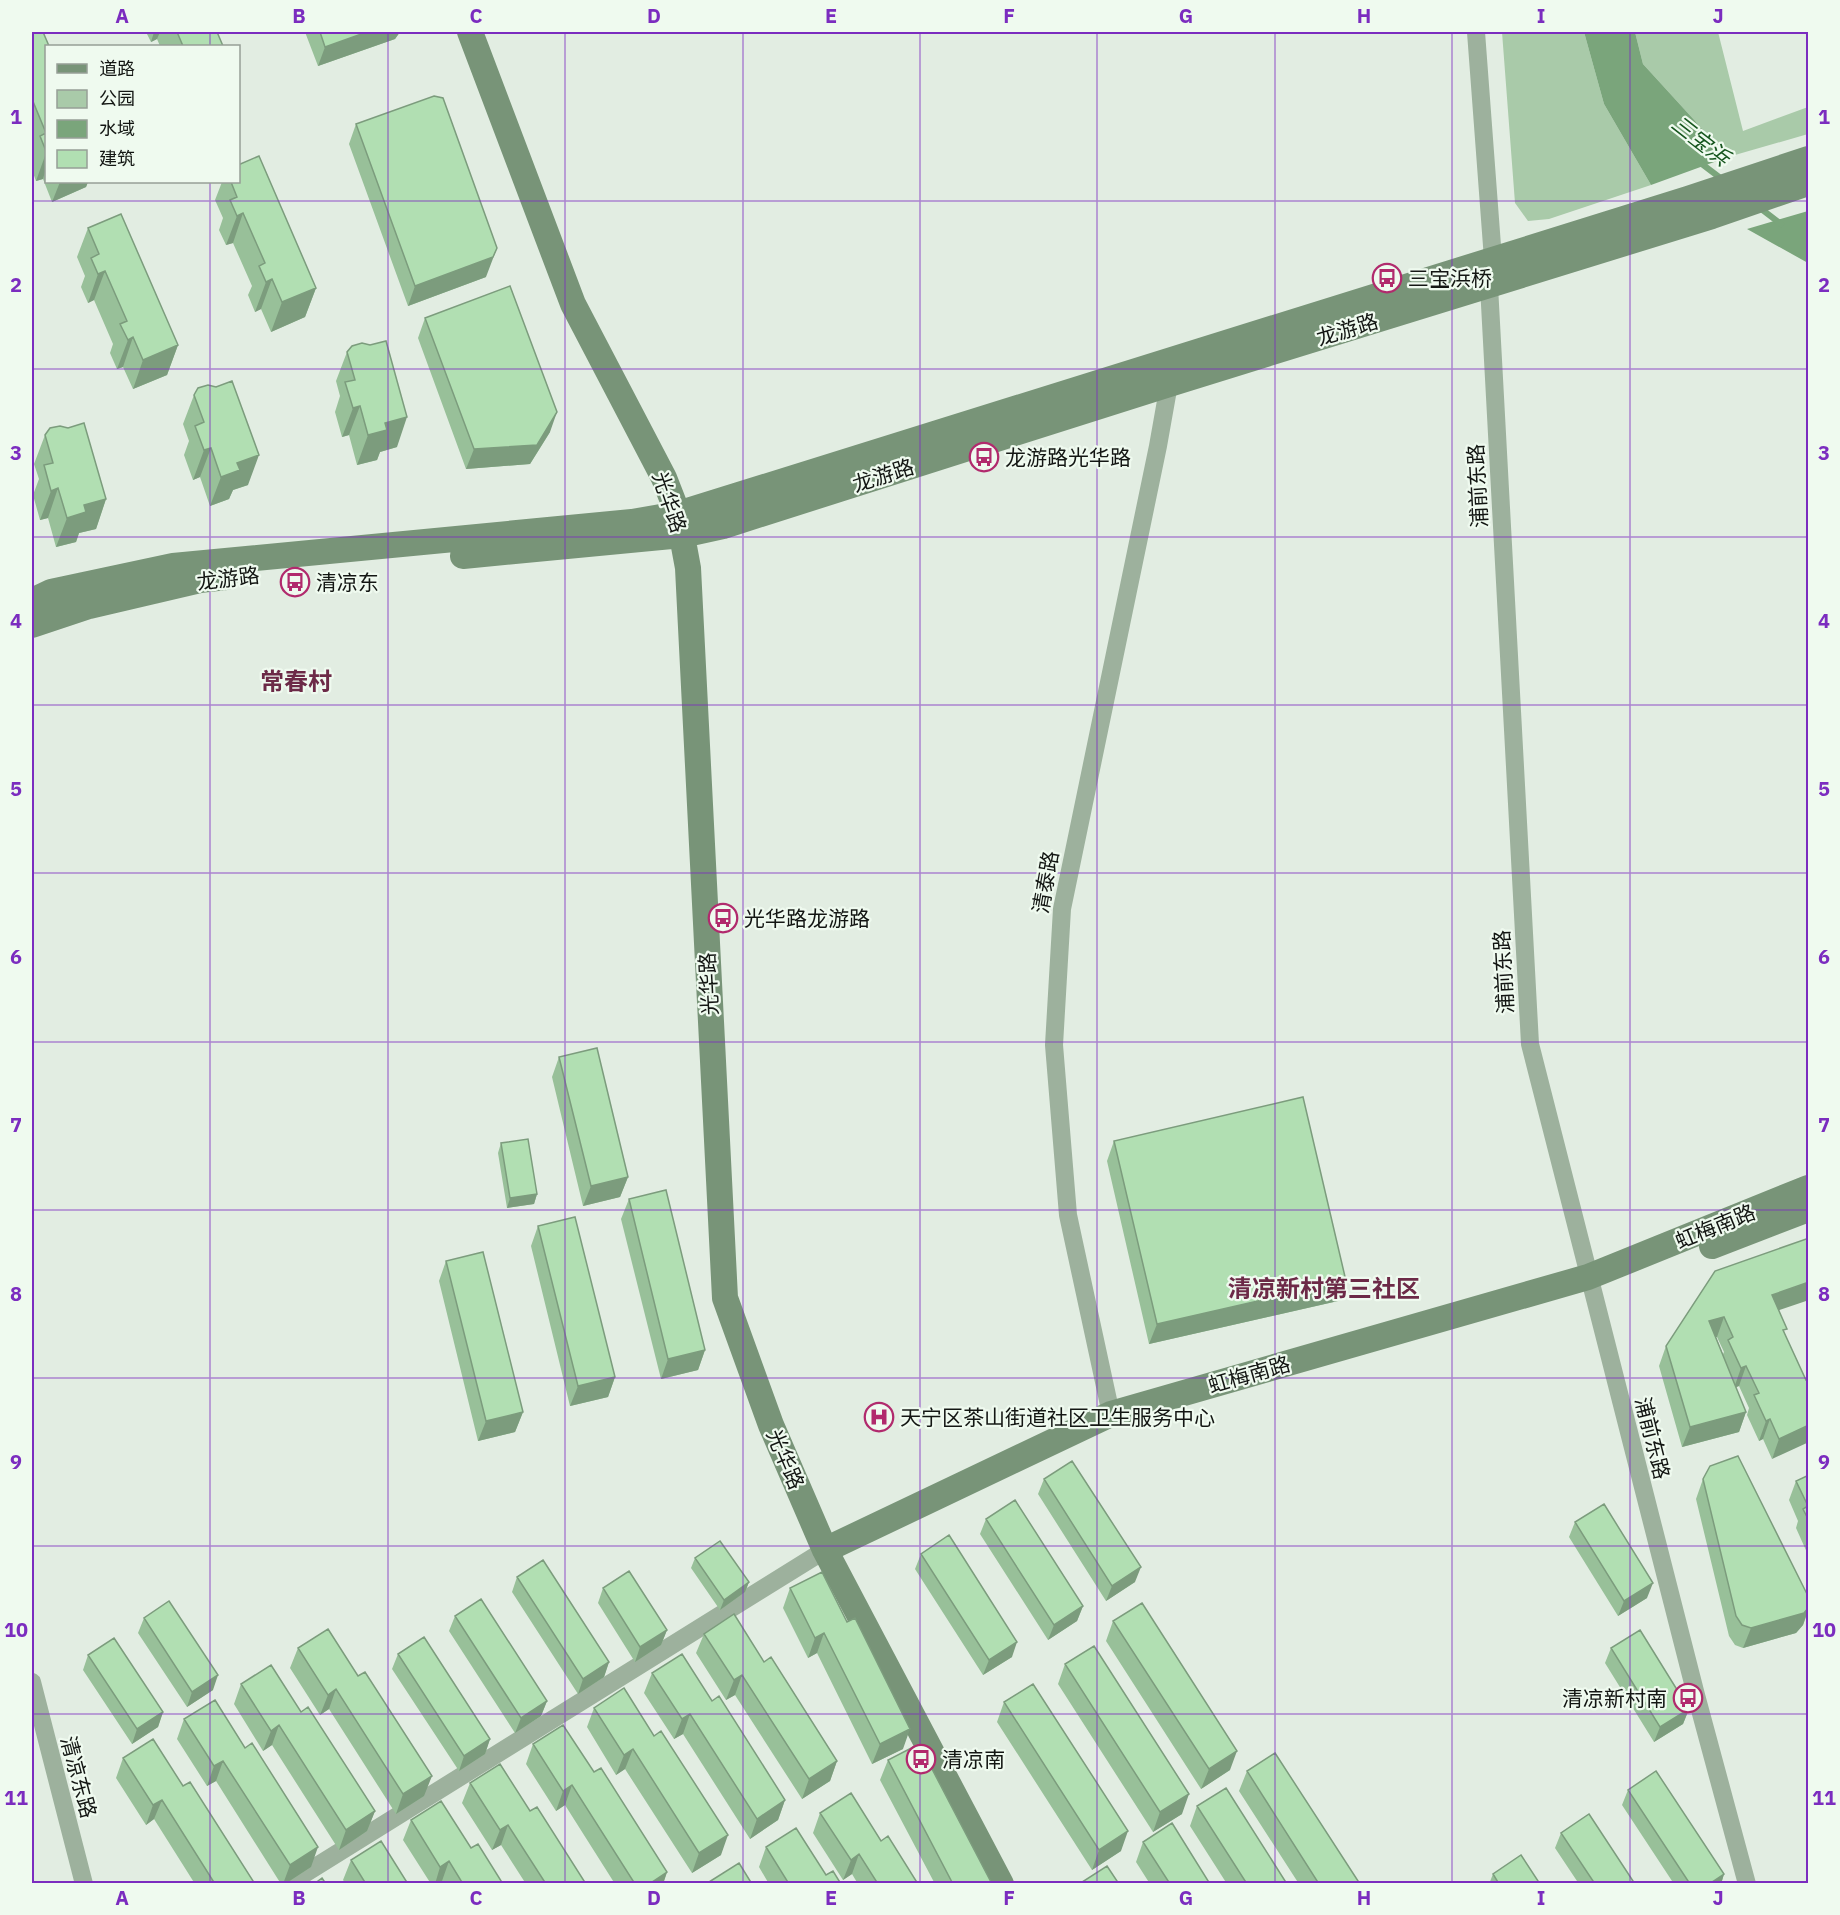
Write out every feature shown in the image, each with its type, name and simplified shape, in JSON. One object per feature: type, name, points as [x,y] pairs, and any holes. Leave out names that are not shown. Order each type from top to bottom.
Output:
[{"type":"main road","name":"光华路","points":[[470,32],[573,303],[664,478],[680,525],[688,568],[725,1298],[771,1425],[825,1550],[1001,1884]]},
{"type":"main road","name":"龙游路","points":[[32,625],[89,606],[200,580],[680,525],[1166,373],[1493,259],[1689,199],[1809,159]]},
{"type":"main road","name":"龙游路","points":[[1166,373],[1489,286],[1778,195],[1809,183]]},
{"type":"main road","name":"龙游路","points":[[32,601],[51,592],[116,580],[173,566],[632,522],[680,525]]},
{"type":"main road","name":"虹梅南路","points":[[825,1550],[1111,1414],[1588,1276],[1809,1188]]},
{"type":"main road","name":"虹梅南路","points":[[1588,1276],[1632,1276],[1809,1209]]},
{"type":"street","name":"浦前东路","points":[[1476,32],[1493,259],[1489,286],[1530,1044],[1693,1684],[1747,1884]]},
{"type":"street","name":"清泰路","points":[[1111,1414],[1068,1215],[1054,1033],[1062,909],[1158,446],[1166,373]]},
{"type":"street","points":[[288,1884],[825,1550]]},
{"type":"street","name":"清凉东路","points":[[32,1682],[84,1884]]},
{"type":"green space","points":[[1502,32],[1584,32],[1604,104],[1651,185],[1549,219],[1528,221],[1515,203]]},
{"type":"green space","points":[[1635,32],[1718,32],[1743,131],[1808,107],[1808,134],[1728,157],[1643,64]]},
{"type":"water","points":[[1584,32],[1635,32],[1643,64],[1728,157],[1651,185],[1604,104]]},
{"type":"water","points":[[1808,211],[1808,263],[1747,229]]},
{"type":"building","points":[[32,32],[43,32],[49,45],[45,45],[45,131],[32,99]]},
{"type":"building","points":[[177,32],[217,32],[223,45],[183,45]]},
{"type":"building","points":[[320,32],[367,32],[325,47]]},
{"type":"building","points":[[434,96],[443,98],[497,248],[493,257],[415,286],[356,124]]},
{"type":"building","points":[[45,134],[45,148],[40,136]]},
{"type":"building","points":[[259,156],[316,288],[282,302],[272,279],[266,282],[259,266],[265,263],[243,213],[237,216],[230,200],[237,197],[231,183],[240,183],[240,164]]},
{"type":"building","points":[[121,214],[178,345],[143,360],[133,337],[128,340],[120,324],[127,321],[105,271],[98,274],[91,258],[99,254],[88,228]]},
{"type":"building","points":[[510,286],[557,412],[537,445],[474,449],[425,318]]},
{"type":"building","points":[[386,341],[407,417],[385,423],[387,430],[368,435],[360,406],[353,408],[345,382],[355,380],[347,352],[352,346],[362,343],[370,345]]},
{"type":"building","points":[[232,381],[259,455],[237,463],[240,470],[221,477],[211,448],[204,450],[195,426],[204,422],[194,395],[198,388],[208,385],[216,387]]},
{"type":"building","points":[[84,423],[106,499],[84,505],[86,512],[67,518],[58,488],[51,491],[44,465],[53,463],[45,435],[50,428],[60,426],[68,428]]},
{"type":"building","points":[[597,1048],[628,1177],[591,1186],[559,1057]]},
{"type":"building","points":[[1303,1097],[1346,1281],[1157,1324],[1114,1141]]},
{"type":"building","points":[[528,1139],[537,1194],[510,1198],[501,1143]]},
{"type":"building","points":[[666,1190],[705,1350],[668,1359],[629,1199]]},
{"type":"building","points":[[575,1217],[615,1377],[578,1386],[538,1226]]},
{"type":"building","points":[[1809,1238],[1809,1282],[1772,1295],[1787,1329],[1783,1330],[1806,1380],[1809,1379],[1809,1425],[1779,1439],[1770,1419],[1766,1421],[1754,1395],[1759,1393],[1746,1366],[1741,1368],[1728,1340],[1733,1337],[1724,1317],[1709,1321],[1746,1412],[1690,1427],[1666,1346],[1715,1271]]},
{"type":"building","points":[[483,1252],[523,1412],[486,1421],[446,1261]]},
{"type":"building","points":[[1738,1456],[1809,1599],[1809,1607],[1804,1613],[1751,1628],[1742,1625],[1736,1616],[1703,1479],[1710,1466]]},
{"type":"building","points":[[1072,1461],[1141,1567],[1112,1586],[1044,1479]]},
{"type":"building","points":[[1809,1475],[1809,1521],[1803,1509],[1808,1506],[1796,1481]]},
{"type":"building","points":[[1015,1500],[1083,1606],[1054,1625],[986,1519]]},
{"type":"building","points":[[1604,1504],[1653,1583],[1624,1601],[1575,1522]]},
{"type":"building","points":[[949,1535],[1017,1642],[989,1660],[921,1554]]},
{"type":"building","points":[[720,1541],[749,1582],[724,1600],[695,1558]]},
{"type":"building","points":[[543,1560],[609,1662],[583,1679],[517,1577]]},
{"type":"building","points":[[629,1571],[667,1630],[640,1647],[603,1588]]},
{"type":"building","points":[[822,1572],[847,1622],[855,1618],[910,1729],[880,1744],[824,1633],[815,1638],[790,1588]]},
{"type":"building","points":[[481,1599],[547,1701],[521,1718],[455,1616]]},
{"type":"building","points":[[169,1601],[218,1675],[192,1692],[144,1618]]},
{"type":"building","points":[[1142,1603],[1237,1751],[1209,1769],[1113,1621]]},
{"type":"building","points":[[734,1614],[764,1662],[771,1657],[837,1761],[809,1779],[742,1675],[734,1680],[704,1634]]},
{"type":"building","points":[[328,1629],[358,1676],[365,1672],[432,1776],[403,1794],[336,1689],[328,1695],[298,1648]]},
{"type":"building","points":[[1640,1630],[1689,1709],[1660,1727],[1611,1648]]},
{"type":"building","points":[[424,1637],[490,1739],[464,1756],[398,1654]]},
{"type":"building","points":[[114,1638],[163,1712],[137,1729],[88,1655]]},
{"type":"building","points":[[1094,1646],[1189,1794],[1160,1812],[1065,1664]]},
{"type":"building","points":[[682,1654],[712,1701],[719,1696],[785,1800],[757,1819],[690,1714],[682,1719],[652,1673]]},
{"type":"building","points":[[271,1665],[301,1712],[308,1707],[375,1811],[346,1830],[279,1725],[271,1731],[241,1684]]},
{"type":"building","points":[[1033,1684],[1128,1831],[1099,1850],[1004,1702]]},
{"type":"building","points":[[624,1688],[654,1736],[661,1731],[728,1835],[699,1853],[633,1749],[624,1755],[594,1708]]},
{"type":"building","points":[[215,1700],[245,1748],[252,1743],[318,1847],[290,1865],[223,1761],[214,1766],[184,1719]]},
{"type":"building","points":[[563,1725],[594,1772],[601,1768],[667,1872],[649,1884],[635,1884],[572,1785],[563,1791],[533,1744]]},
{"type":"building","points":[[153,1739],[183,1786],[190,1782],[255,1884],[215,1884],[162,1800],[153,1805],[123,1758]]},
{"type":"building","points":[[919,1744],[992,1884],[953,1884],[888,1760]]},
{"type":"building","points":[[1275,1753],[1360,1884],[1319,1884],[1247,1771]]},
{"type":"building","points":[[500,1764],[530,1811],[537,1807],[586,1884],[546,1884],[508,1825],[500,1830],[470,1783]]},
{"type":"building","points":[[1656,1771],[1724,1874],[1709,1884],[1690,1884],[1628,1790]]},
{"type":"building","points":[[1226,1788],[1287,1884],[1247,1884],[1197,1806]]},
{"type":"building","points":[[851,1793],[881,1841],[888,1836],[918,1884],[878,1884],[859,1854],[851,1860],[820,1813]]},
{"type":"building","points":[[441,1801],[471,1848],[478,1844],[503,1884],[463,1884],[449,1861],[440,1867],[411,1820]]},
{"type":"building","points":[[1589,1814],[1635,1884],[1595,1884],[1561,1833]]},
{"type":"building","points":[[1172,1823],[1210,1884],[1170,1884],[1143,1842]]},
{"type":"building","points":[[796,1828],[826,1875],[833,1871],[841,1884],[789,1884],[766,1847]]},
{"type":"building","points":[[381,1841],[408,1884],[366,1884],[351,1860]]},
{"type":"building","points":[[1521,1855],[1540,1884],[1499,1884],[1493,1874]]},
{"type":"building","points":[[739,1863],[752,1884],[709,1884],[709,1882]]},
{"type":"building","points":[[1107,1866],[1119,1884],[1079,1884]]},
{"type":"building","points":[[322,1878],[326,1884],[314,1884]]},
{"type":"waterway","name":"三宝浜","points":[[1698,161],[1723,180]]},
{"type":"waterway","name":"三宝浜","points":[[1760,208],[1781,224]]},
{"type":"place","name":"三宝浜桥","points":[[1387,278]]},
{"type":"place","name":"龙游路光华路","points":[[984,457]]},
{"type":"place","name":"清凉东","points":[[295,582]]},
{"type":"place","name":"光华路龙游路","points":[[723,918]]},
{"type":"place","name":"天宁区茶山街道社区卫生服务中心","points":[[879,1417]]},
{"type":"place","name":"清凉新村南","points":[[1688,1698]]},
{"type":"place","name":"清凉南","points":[[921,1759]]},
{"type":"district","name":"常春村","points":[[296,681]]},
{"type":"district","name":"清凉新村第三社区","points":[[1324,1288]]}]
